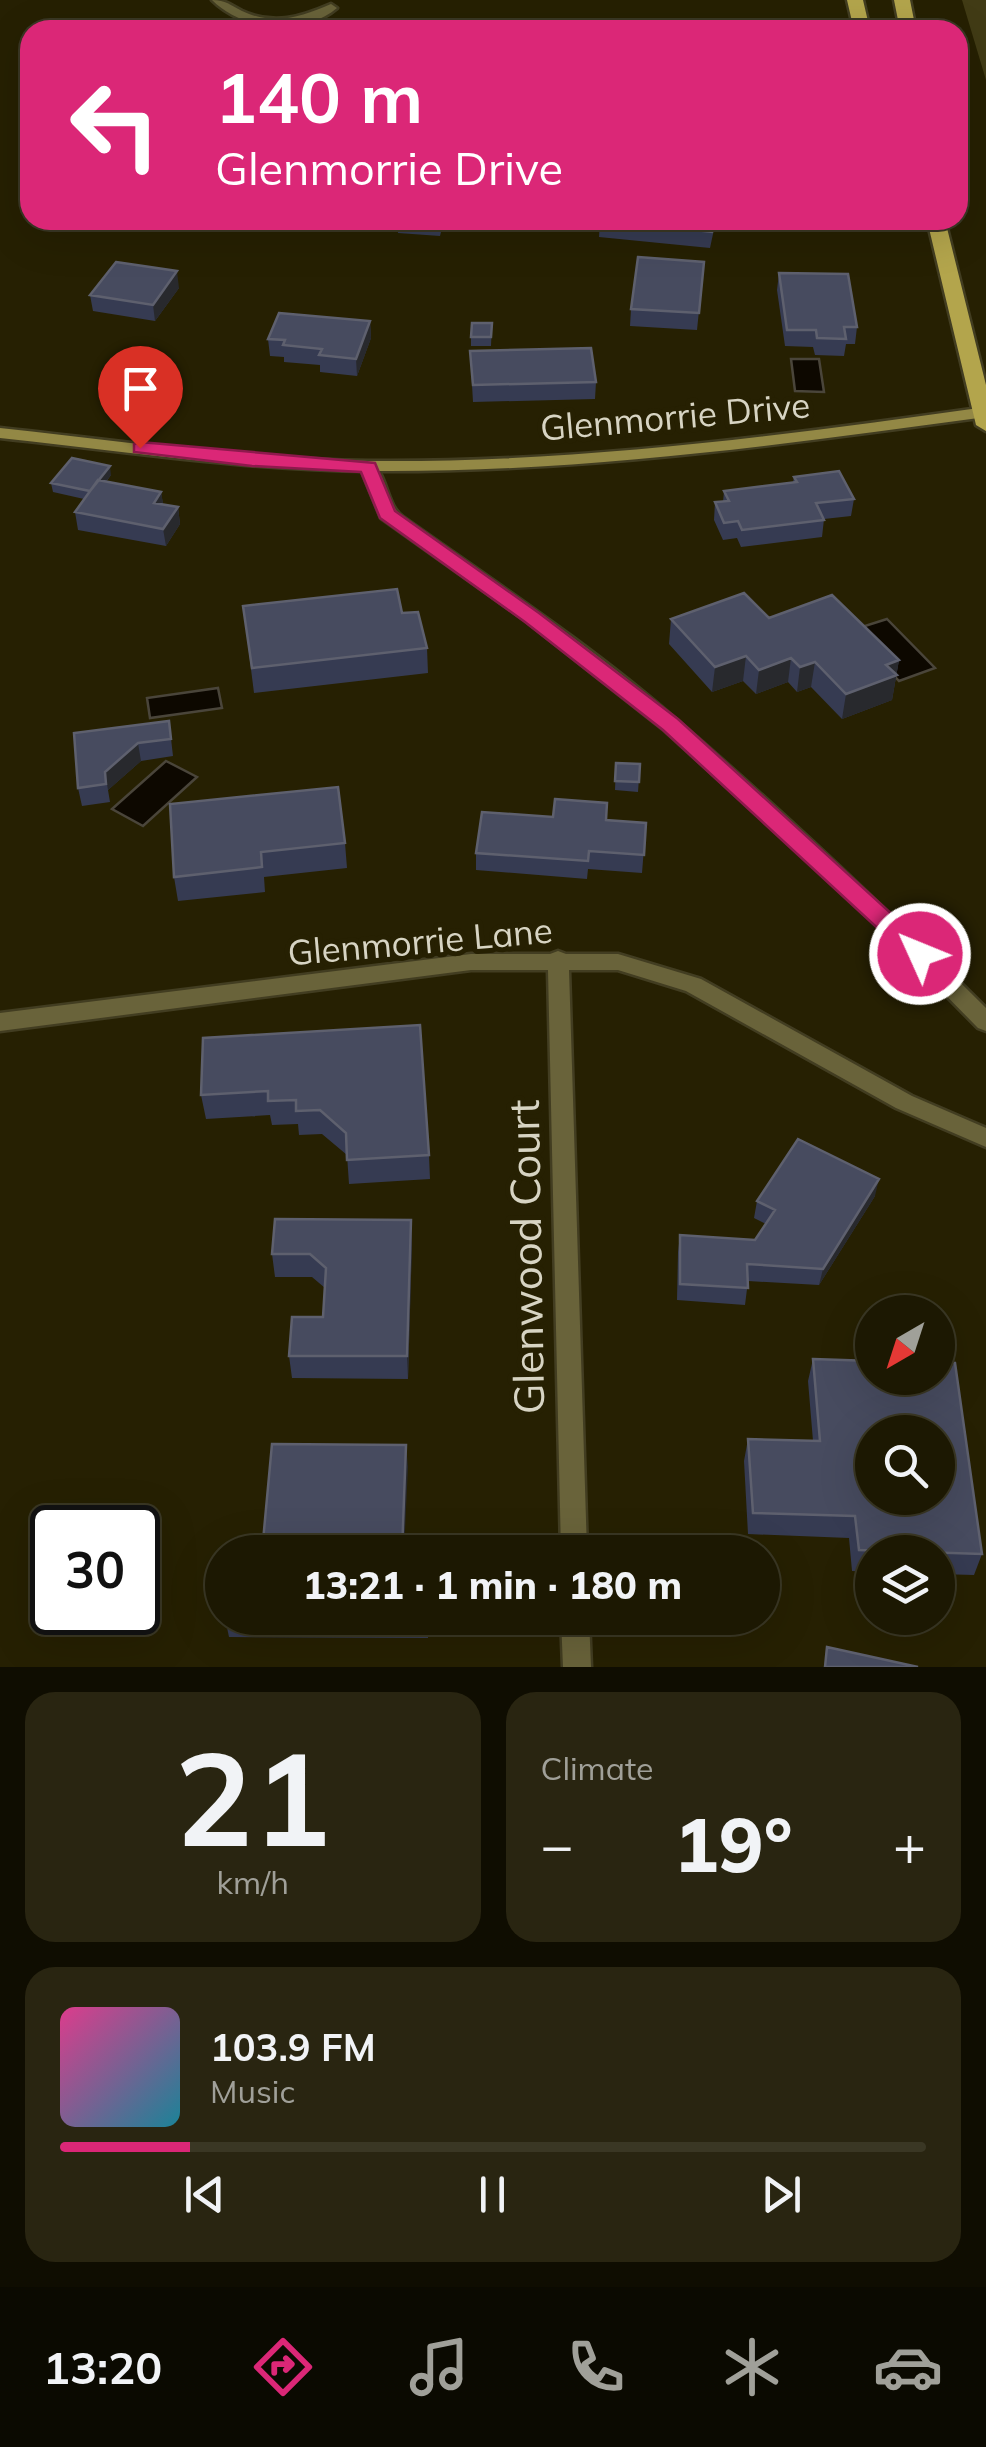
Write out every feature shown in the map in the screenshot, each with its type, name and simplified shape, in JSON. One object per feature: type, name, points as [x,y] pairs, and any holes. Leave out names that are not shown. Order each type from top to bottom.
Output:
[{"type":"main road","points":[[938,230],[985,417]]},
{"type":"street","points":[[218,0],[255,20]]},
{"type":"street","points":[[301,20],[332,8]]},
{"type":"street","name":"Glenmorrie Drive","points":[[0,433],[252,460],[368,466],[639,457],[985,417]]},
{"type":"street","points":[[368,466],[387,514],[504,597],[670,724],[866,902],[986,1022]]},
{"type":"street","name":"Glenwood Court","points":[[558,959],[574,1535]]},
{"type":"street","name":"Glenmorrie Lane","points":[[0,1022],[470,962],[618,962],[693,985],[904,1102],[986,1138]]},
{"type":"street","points":[[576,1635],[577,1667]]},
{"type":"shaded area","points":[[962,0],[986,0],[986,80]]},
{"type":"shaded area","points":[[791,359],[819,359],[824,392],[795,391]]},
{"type":"shaded area","points":[[887,619],[935,668],[899,681],[852,630]]},
{"type":"shaded area","points":[[218,688],[222,708],[150,718],[147,698]]},
{"type":"shaded area","points":[[166,761],[197,777],[143,826],[112,809]]},
{"type":"building","points":[[638,257],[704,262],[699,313],[631,309]]},
{"type":"building","points":[[116,262],[177,271],[153,305],[90,295]]},
{"type":"building","points":[[779,273],[848,274],[857,327],[844,327],[846,339],[817,338],[816,330],[787,330]]},
{"type":"building","points":[[279,313],[370,321],[356,359],[319,355],[322,349],[283,345],[285,340],[268,339]]},
{"type":"building","points":[[472,323],[492,323],[491,337],[471,337]]},
{"type":"building","points":[[591,348],[596,382],[473,385],[470,351]]},
{"type":"building","points":[[72,458],[110,466],[90,491],[51,483]]},
{"type":"building","points":[[839,471],[854,499],[816,503],[824,520],[742,530],[738,521],[724,523],[715,502],[729,501],[724,491],[797,482],[794,477]]},
{"type":"building","points":[[98,480],[161,492],[154,503],[178,507],[163,529],[75,512]]},
{"type":"building","points":[[397,589],[402,613],[418,612],[427,648],[252,668],[243,606]]},
{"type":"building","points":[[744,593],[769,618],[832,595],[899,660],[886,665],[897,675],[846,694],[815,662],[800,667],[791,658],[759,670],[746,656],[715,667],[671,619]]},
{"type":"building","points":[[169,721],[171,739],[138,743],[105,772],[106,784],[78,788],[74,733]]},
{"type":"building","points":[[616,763],[640,764],[639,782],[615,781]]},
{"type":"building","points":[[338,787],[345,843],[261,852],[262,867],[174,877],[170,804]]},
{"type":"building","points":[[555,799],[607,803],[606,820],[646,823],[644,855],[589,851],[588,861],[476,853],[482,812],[553,817]]},
{"type":"building","points":[[420,1025],[429,1155],[347,1160],[346,1133],[320,1110],[296,1111],[296,1100],[268,1101],[268,1091],[201,1095],[203,1038]]},
{"type":"building","points":[[798,1139],[879,1179],[823,1269],[747,1264],[748,1288],[680,1284],[680,1235],[755,1240],[775,1210],[757,1201]]},
{"type":"building","points":[[275,1219],[411,1220],[407,1356],[289,1356],[292,1317],[323,1317],[326,1268],[310,1254],[272,1254]]},
{"type":"building","points":[[813,1359],[855,1360],[855,1395],[955,1395],[955,1363],[982,1554],[955,1553],[955,1535],[857,1535],[855,1516],[753,1513],[748,1439],[820,1441]]},
{"type":"building","points":[[272,1444],[406,1445],[403,1535],[264,1535]]},
{"type":"building","points":[[827,1647],[918,1667],[825,1667]]},
{"type":"route","points":[[140,448],[252,460],[368,466],[387,514],[490,586],[670,724],[920,954]]}]
